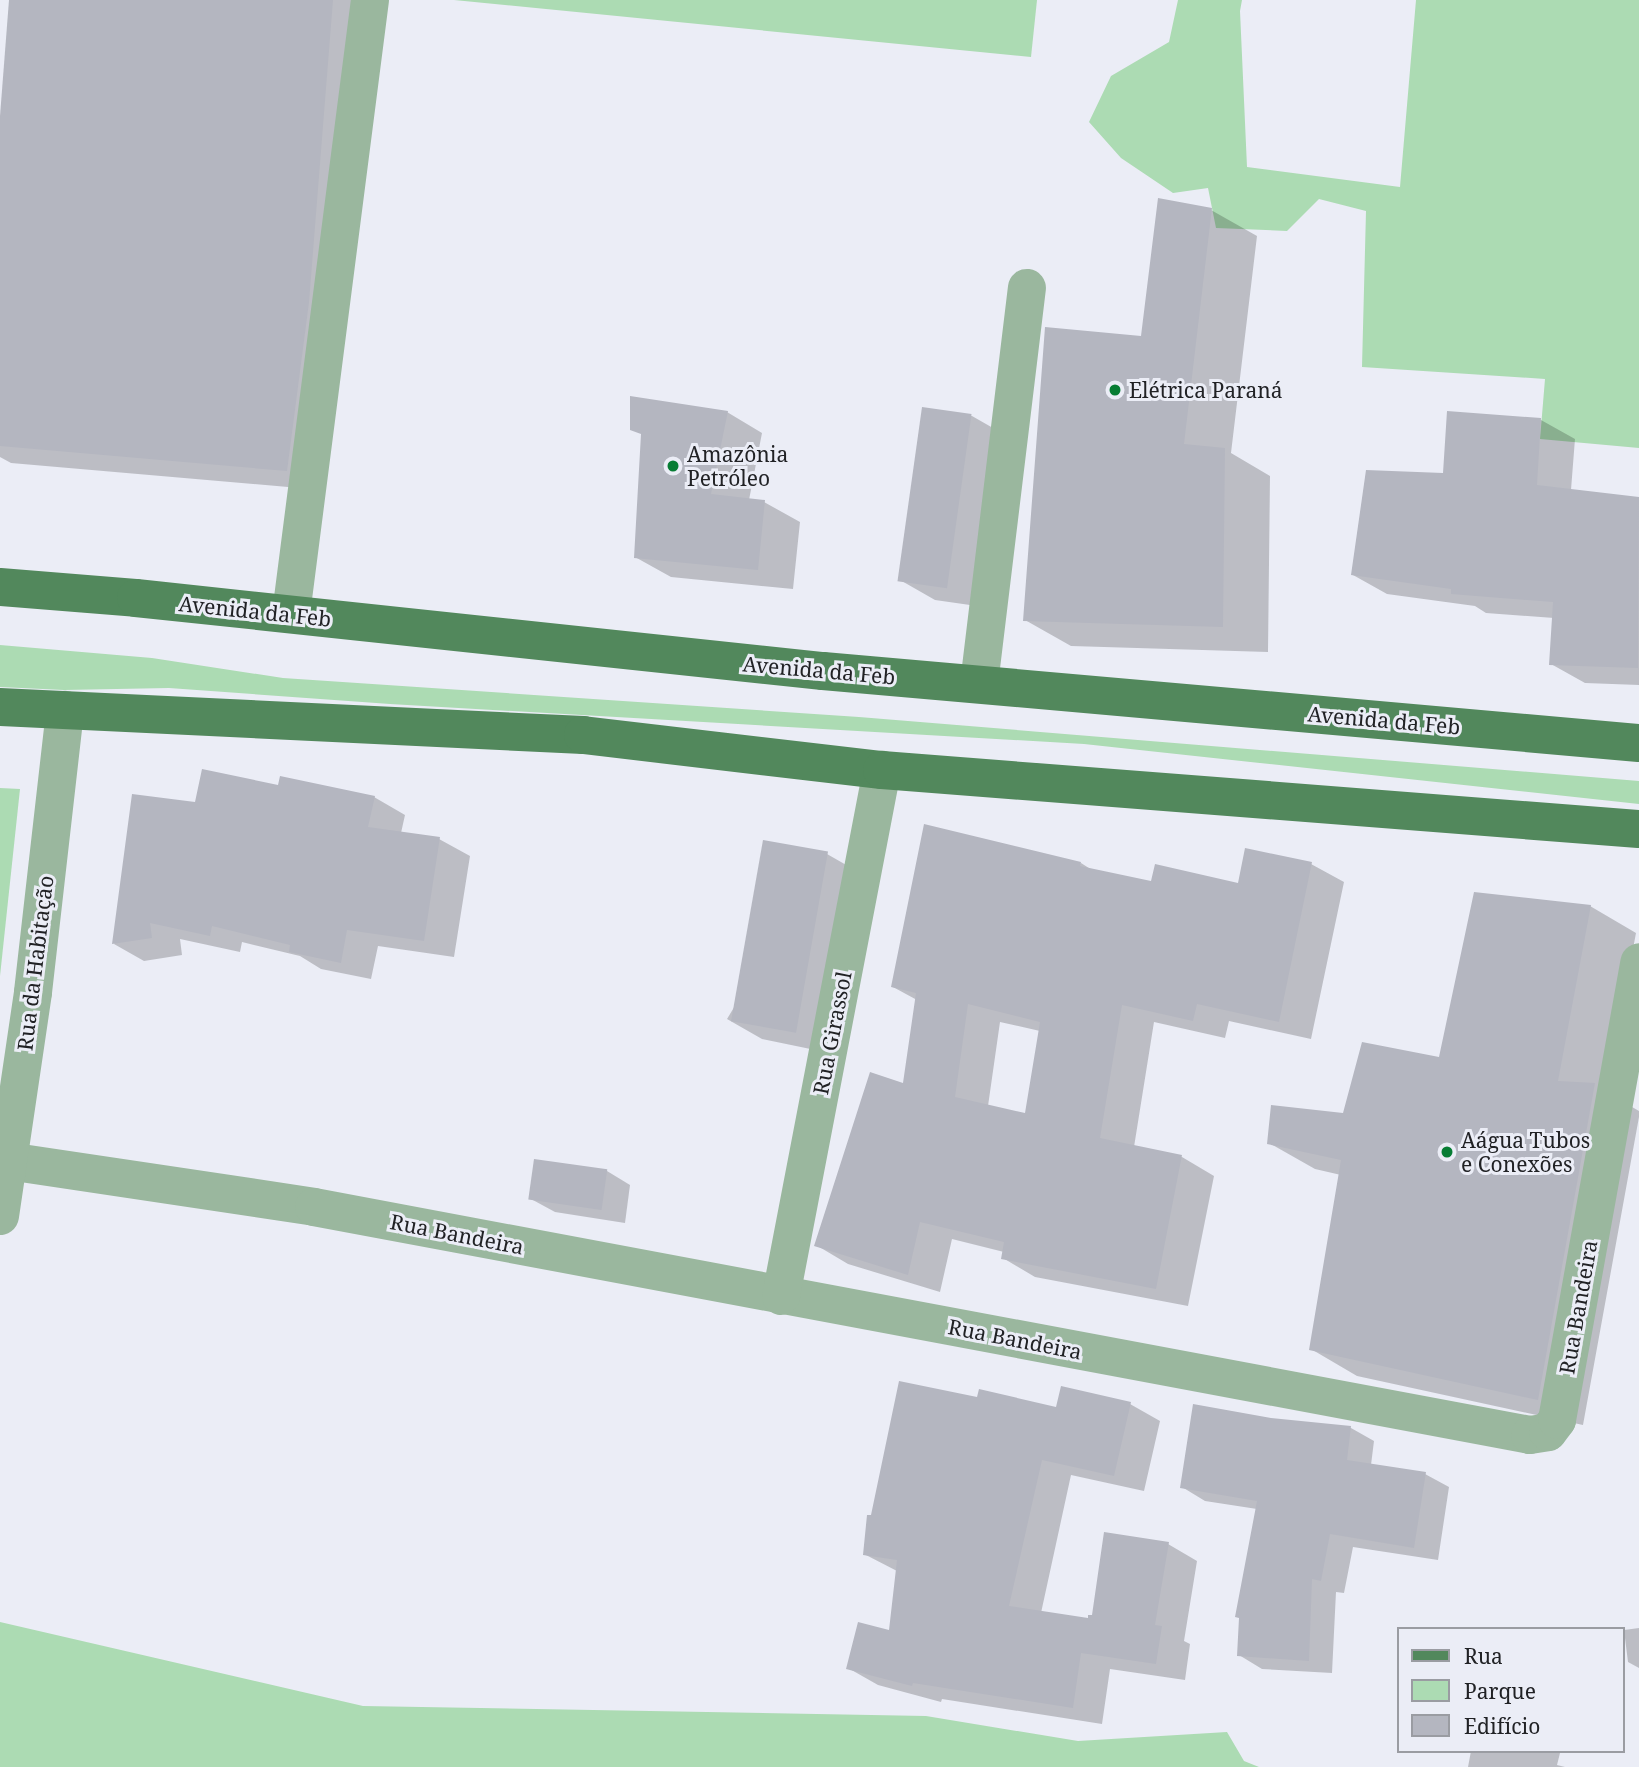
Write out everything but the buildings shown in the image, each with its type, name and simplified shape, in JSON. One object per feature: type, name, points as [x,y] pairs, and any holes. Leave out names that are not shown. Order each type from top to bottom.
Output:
[{"type":"main road","name":"Avenida da Feb","points":[[0,587],[291,614],[823,671],[1639,743]]},
{"type":"main road","points":[[0,707],[583,735],[882,770],[1639,829]]},
{"type":"street","points":[[291,614],[370,0]]},
{"type":"street","points":[[979,684],[1027,288]]},
{"type":"street","name":"Rua da Habitação","points":[[0,1216],[33,992],[65,710]]},
{"type":"street","name":"Rua Girassol","points":[[781,1296],[882,770]]},
{"type":"street","name":"Rua Bandeira","points":[[8,1161],[314,1207],[1530,1435],[1548,1432],[1558,1420],[1639,962]]},
{"type":"green space","points":[[454,0],[1037,0],[1031,57]]},
{"type":"green space","points":[[1178,0],[1242,0],[1240,11],[1247,167],[1400,187],[1416,0],[1639,0],[1639,448],[1540,439],[1545,379],[1362,367],[1366,211],[1319,199],[1287,231],[1216,228],[1208,188],[1173,193],[1121,158],[1089,122],[1111,76],[1169,42]]},
{"type":"green space","points":[[0,645],[152,658],[283,678],[859,717],[1639,781],[1639,804],[1084,744],[390,704],[169,688],[64,690],[0,687]]},
{"type":"green space","points":[[0,788],[20,789],[0,976]]},
{"type":"green space","points":[[0,1622],[363,1706],[926,1716],[1078,1741],[1227,1732],[1244,1761],[1259,1767],[0,1767]]},
{"type":"place","name":"Elétrica Paraná","points":[[1115,390]]},
{"type":"place","name":"Amazônia Petróleo","points":[[673,466]]},
{"type":"place","name":"Aágua Tubos e Conexões","points":[[1447,1152]]}]
